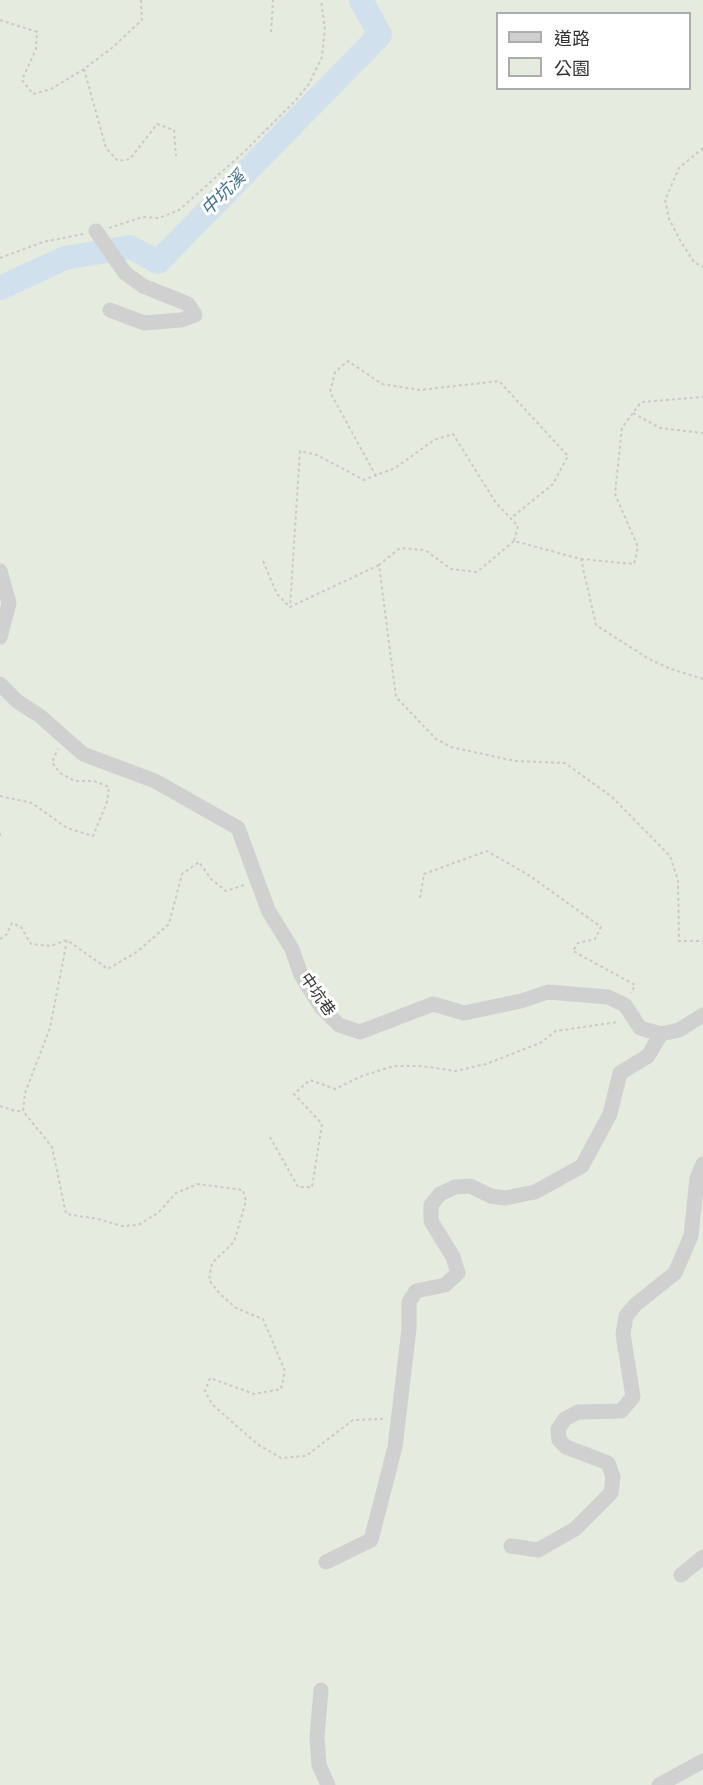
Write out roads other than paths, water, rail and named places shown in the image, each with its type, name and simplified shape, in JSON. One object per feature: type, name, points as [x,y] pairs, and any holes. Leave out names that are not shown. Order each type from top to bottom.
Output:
[{"type":"street","points":[[96,231],[125,273],[143,286],[188,304],[195,315],[181,320],[144,323],[111,310]]},
{"type":"street","points":[[0,571],[9,603],[0,637]]},
{"type":"street","name":"中坑巷","points":[[0,684],[83,754],[155,781],[238,828],[268,910],[292,949],[300,975],[321,1006],[339,1025],[360,1032],[433,1004],[464,1013],[521,1001],[548,992],[608,997],[625,1005],[639,1028],[661,1034]]},
{"type":"street","points":[[326,1562],[370,1540],[395,1447],[409,1329],[409,1302],[416,1291],[445,1285],[458,1273],[453,1257],[431,1221],[431,1206],[440,1194],[455,1187],[470,1186],[505,1198],[535,1192],[582,1167],[610,1114],[620,1073],[648,1056],[661,1034],[679,1030],[703,1015]]},
{"type":"street","points":[[511,1546],[538,1550],[574,1529],[611,1492],[613,1477],[608,1462],[566,1447],[559,1440],[558,1429],[566,1419],[578,1412],[621,1411],[633,1397],[623,1334],[626,1316],[635,1305],[675,1273],[691,1236],[697,1178],[703,1164]]},
{"type":"street","points":[[681,1575],[703,1557]]},
{"type":"street","points":[[321,1690],[317,1737],[319,1765],[328,1785]]},
{"type":"street","points":[[659,1785],[703,1761]]},
{"type":"waterway","name":"中坑溪","points":[[0,288],[65,258],[130,247],[158,262],[380,35],[361,0]]}]
